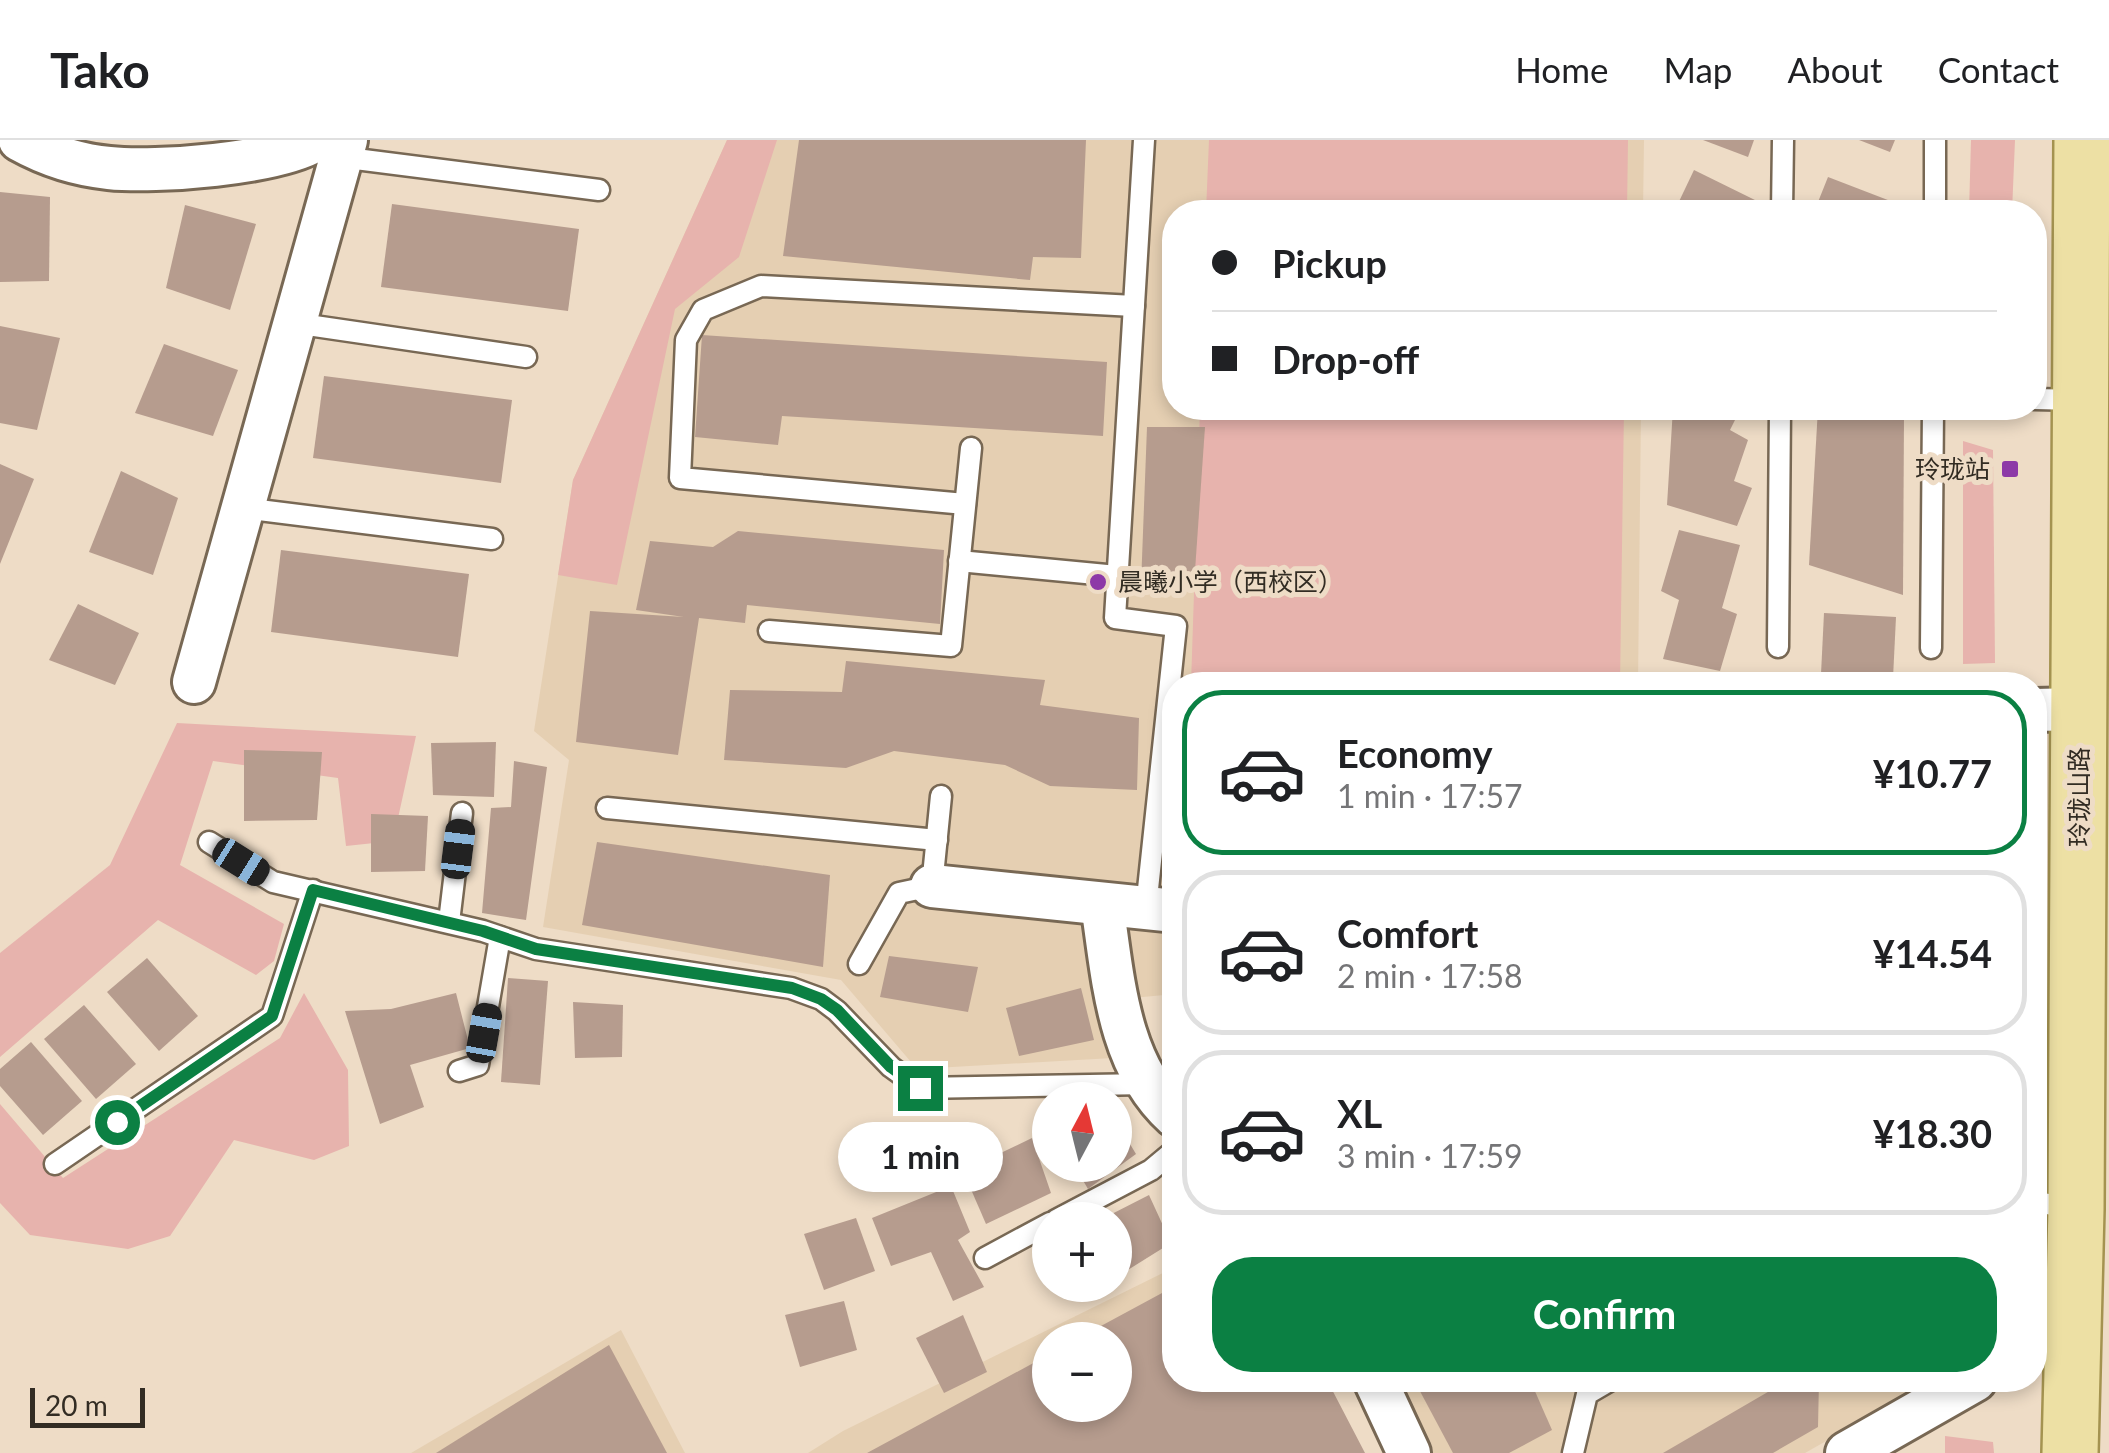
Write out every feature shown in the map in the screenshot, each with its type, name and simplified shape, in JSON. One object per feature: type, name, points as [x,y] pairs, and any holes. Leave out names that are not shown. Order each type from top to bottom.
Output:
[{"type":"main road","name":"玲珑山路","points":[[2070,1453],[2054,1334],[2058,399],[2082,140]]},
{"type":"street","points":[[20,140],[47,154],[107,168],[148,169],[251,160],[334,146],[294,323],[194,682]]},
{"type":"street","points":[[932,886],[1160,910]]},
{"type":"street","points":[[1102,904],[1120,1016],[1140,1071],[1162,1100]]},
{"type":"street","points":[[1381,1392],[1409,1453]]},
{"type":"street","points":[[1847,1453],[1946,1392]]},
{"type":"lane","points":[[1144,140],[1115,618],[1176,626],[1173,672]]},
{"type":"lane","points":[[1782,200],[1783,140]]},
{"type":"lane","points":[[1934,200],[1935,140]]},
{"type":"lane","points":[[334,146],[599,190]]},
{"type":"lane","points":[[965,504],[680,478],[686,340],[703,310],[762,286],[1134,306]]},
{"type":"lane","points":[[294,323],[526,357]]},
{"type":"lane","points":[[1778,648],[1780,420]]},
{"type":"lane","points":[[1931,648],[1933,420]]},
{"type":"lane","points":[[770,631],[951,646],[970,448]]},
{"type":"lane","points":[[242,508],[492,539]]},
{"type":"lane","points":[[959,561],[1117,576]]},
{"type":"lane","points":[[859,964],[899,893],[932,886],[941,796]]},
{"type":"lane","points":[[607,808],[937,840]]},
{"type":"lane","points":[[448,922],[462,813]]},
{"type":"lane","points":[[209,842],[273,882],[448,922],[554,952],[792,988],[837,1010],[891,1067],[920,1088],[1162,1100]]},
{"type":"lane","points":[[1160,910],[1162,874]]},
{"type":"lane","points":[[55,1164],[272,1016],[313,890]]},
{"type":"lane","points":[[459,1071],[478,1065],[500,937]]},
{"type":"lane","points":[[1090,1202],[1162,1160]]},
{"type":"lane","points":[[985,1258],[1032,1233]]},
{"type":"lane","points":[[1573,1453],[1591,1392]]},
{"type":"shaded area","name":"晨曦小学（西校区）","points":[[727,140],[1644,140],[1643,200],[1162,200],[1162,420],[1641,420],[1638,672],[1162,672],[1162,995],[1100,1001],[1113,1058],[917,1069],[841,980],[543,927],[569,760],[534,731],[573,480]]},
{"type":"shaded area","points":[[727,140],[777,140],[739,257],[675,309],[617,585],[558,575],[573,480]]},
{"type":"shaded area","points":[[1209,140],[1628,140],[1627,200],[1206,200]]},
{"type":"shaded area","points":[[1971,140],[2015,140],[2012,200],[1969,200]]},
{"type":"shaded area","points":[[1200,420],[1624,420],[1620,672],[1191,672]]},
{"type":"shaded area","points":[[1963,441],[1993,450],[1995,663],[1963,664]]},
{"type":"shaded area","points":[[177,723],[416,736],[393,841],[346,846],[338,778],[213,761],[180,865],[284,924],[274,961],[256,975],[158,920],[0,1057],[0,953],[110,865]]},
{"type":"shaded area","points":[[304,993],[348,1070],[349,1146],[314,1160],[234,1140],[170,1236],[128,1249],[30,1235],[0,1203],[0,1104],[63,1178],[280,1038]]},
{"type":"shaded area","points":[[1162,1273],[1162,1392],[1204,1392],[1349,1453],[808,1453],[843,1431],[1032,1338],[1032,1422],[1132,1422],[1132,1322],[1064,1322],[1104,1302],[1132,1302],[1132,1288]]},
{"type":"shaded area","points":[[621,1330],[685,1453],[411,1453]]},
{"type":"shaded area","points":[[1399,1392],[1913,1392],[1805,1453],[1428,1453]]},
{"type":"shaded area","points":[[1945,1436],[1993,1442],[1994,1453],[1945,1453]]},
{"type":"building","points":[[799,140],[1086,140],[1081,258],[1033,257],[1030,280],[783,256]]},
{"type":"building","points":[[1703,140],[1754,140],[1748,157]]},
{"type":"building","points":[[1859,140],[1895,140],[1890,152]]},
{"type":"building","points":[[1694,170],[1755,200],[1680,200]]},
{"type":"building","points":[[1828,177],[1888,200],[1819,200]]},
{"type":"building","points":[[0,192],[50,197],[49,281],[0,282]]},
{"type":"building","points":[[392,204],[579,229],[568,311],[381,287]]},
{"type":"building","points":[[185,205],[256,224],[230,310],[166,288]]},
{"type":"building","points":[[0,326],[60,338],[37,430],[0,423]]},
{"type":"building","points":[[702,335],[1107,362],[1103,436],[782,416],[778,445],[695,437]]},
{"type":"building","points":[[164,344],[238,370],[213,436],[135,413]]},
{"type":"building","points":[[324,376],[512,400],[501,483],[313,458]]},
{"type":"building","points":[[1672,420],[1735,420],[1730,430],[1748,440],[1734,481],[1752,488],[1737,526],[1667,505]]},
{"type":"building","points":[[1817,420],[1904,420],[1903,595],[1809,565]]},
{"type":"building","points":[[1147,427],[1205,427],[1194,585],[1141,585]]},
{"type":"building","points":[[0,464],[34,479],[0,564]]},
{"type":"building","points":[[121,471],[178,498],[153,575],[89,552]]},
{"type":"building","points":[[1679,530],[1740,545],[1722,608],[1737,614],[1720,671],[1663,659],[1679,600],[1661,591]]},
{"type":"building","points":[[738,531],[944,550],[940,624],[747,605],[745,623],[699,618],[678,755],[576,742],[590,611],[684,617],[636,610],[650,541],[713,547]]},
{"type":"building","points":[[281,550],[469,574],[458,657],[271,632]]},
{"type":"building","points":[[78,604],[139,633],[115,685],[49,660]]},
{"type":"building","points":[[1824,613],[1896,617],[1893,672],[1821,672]]},
{"type":"building","points":[[846,661],[1045,680],[1040,705],[1139,718],[1137,790],[1050,786],[1005,765],[894,751],[846,768],[724,760],[730,690],[842,692]]},
{"type":"building","points":[[496,742],[494,797],[433,795],[431,743]]},
{"type":"building","points":[[244,750],[322,752],[317,820],[244,821]]},
{"type":"building","points":[[514,761],[547,767],[526,920],[482,913],[491,808],[511,807]]},
{"type":"building","points":[[371,814],[428,816],[425,871],[371,872]]},
{"type":"building","points":[[597,842],[830,875],[823,967],[582,925]]},
{"type":"building","points":[[889,956],[978,967],[968,1012],[880,997]]},
{"type":"building","points":[[147,958],[198,1016],[159,1051],[107,992]]},
{"type":"building","points":[[508,978],[548,981],[540,1085],[501,1082]]},
{"type":"building","points":[[1081,988],[1094,1040],[1019,1056],[1006,1008]]},
{"type":"building","points":[[456,993],[470,1048],[410,1065],[424,1107],[380,1124],[345,1011],[391,1009]]},
{"type":"building","points":[[573,1002],[623,1005],[622,1057],[575,1058]]},
{"type":"building","points":[[84,1005],[136,1064],[96,1099],[44,1039]]},
{"type":"building","points":[[31,1042],[82,1101],[43,1135],[0,1086],[0,1069]]},
{"type":"building","points":[[1032,1138],[1032,1182],[1047,1182],[1051,1193],[986,1224],[963,1171]]},
{"type":"building","points":[[951,1186],[970,1232],[958,1240],[984,1287],[953,1301],[931,1252],[891,1266],[872,1218]]},
{"type":"building","points":[[1149,1195],[1162,1223],[1162,1249],[1132,1267],[1132,1204]]},
{"type":"building","points":[[856,1218],[875,1271],[824,1290],[804,1234]]},
{"type":"building","points":[[1162,1293],[1162,1392],[1333,1392],[1365,1453],[867,1453],[1032,1364],[1032,1422],[1132,1422],[1132,1322],[1108,1322]]},
{"type":"building","points":[[844,1301],[857,1350],[800,1367],[785,1315]]},
{"type":"building","points":[[963,1315],[987,1372],[944,1393],[916,1338]]},
{"type":"building","points":[[609,1345],[667,1453],[436,1453]]},
{"type":"building","points":[[1420,1392],[1535,1392],[1552,1430],[1509,1453],[1453,1453]]},
{"type":"building","points":[[1768,1392],[1819,1392],[1818,1427],[1773,1453],[1663,1453]]},
{"type":"place","name":"玲珑站","points":[[2010,469]]},
{"type":"place","name":"晨曦小学（西校区）","points":[[1098,582]]},
{"type":"route","points":[[117,1122],[272,1016],[313,890],[483,931],[536,949],[792,988],[837,1010],[891,1067],[920,1088]]}]
